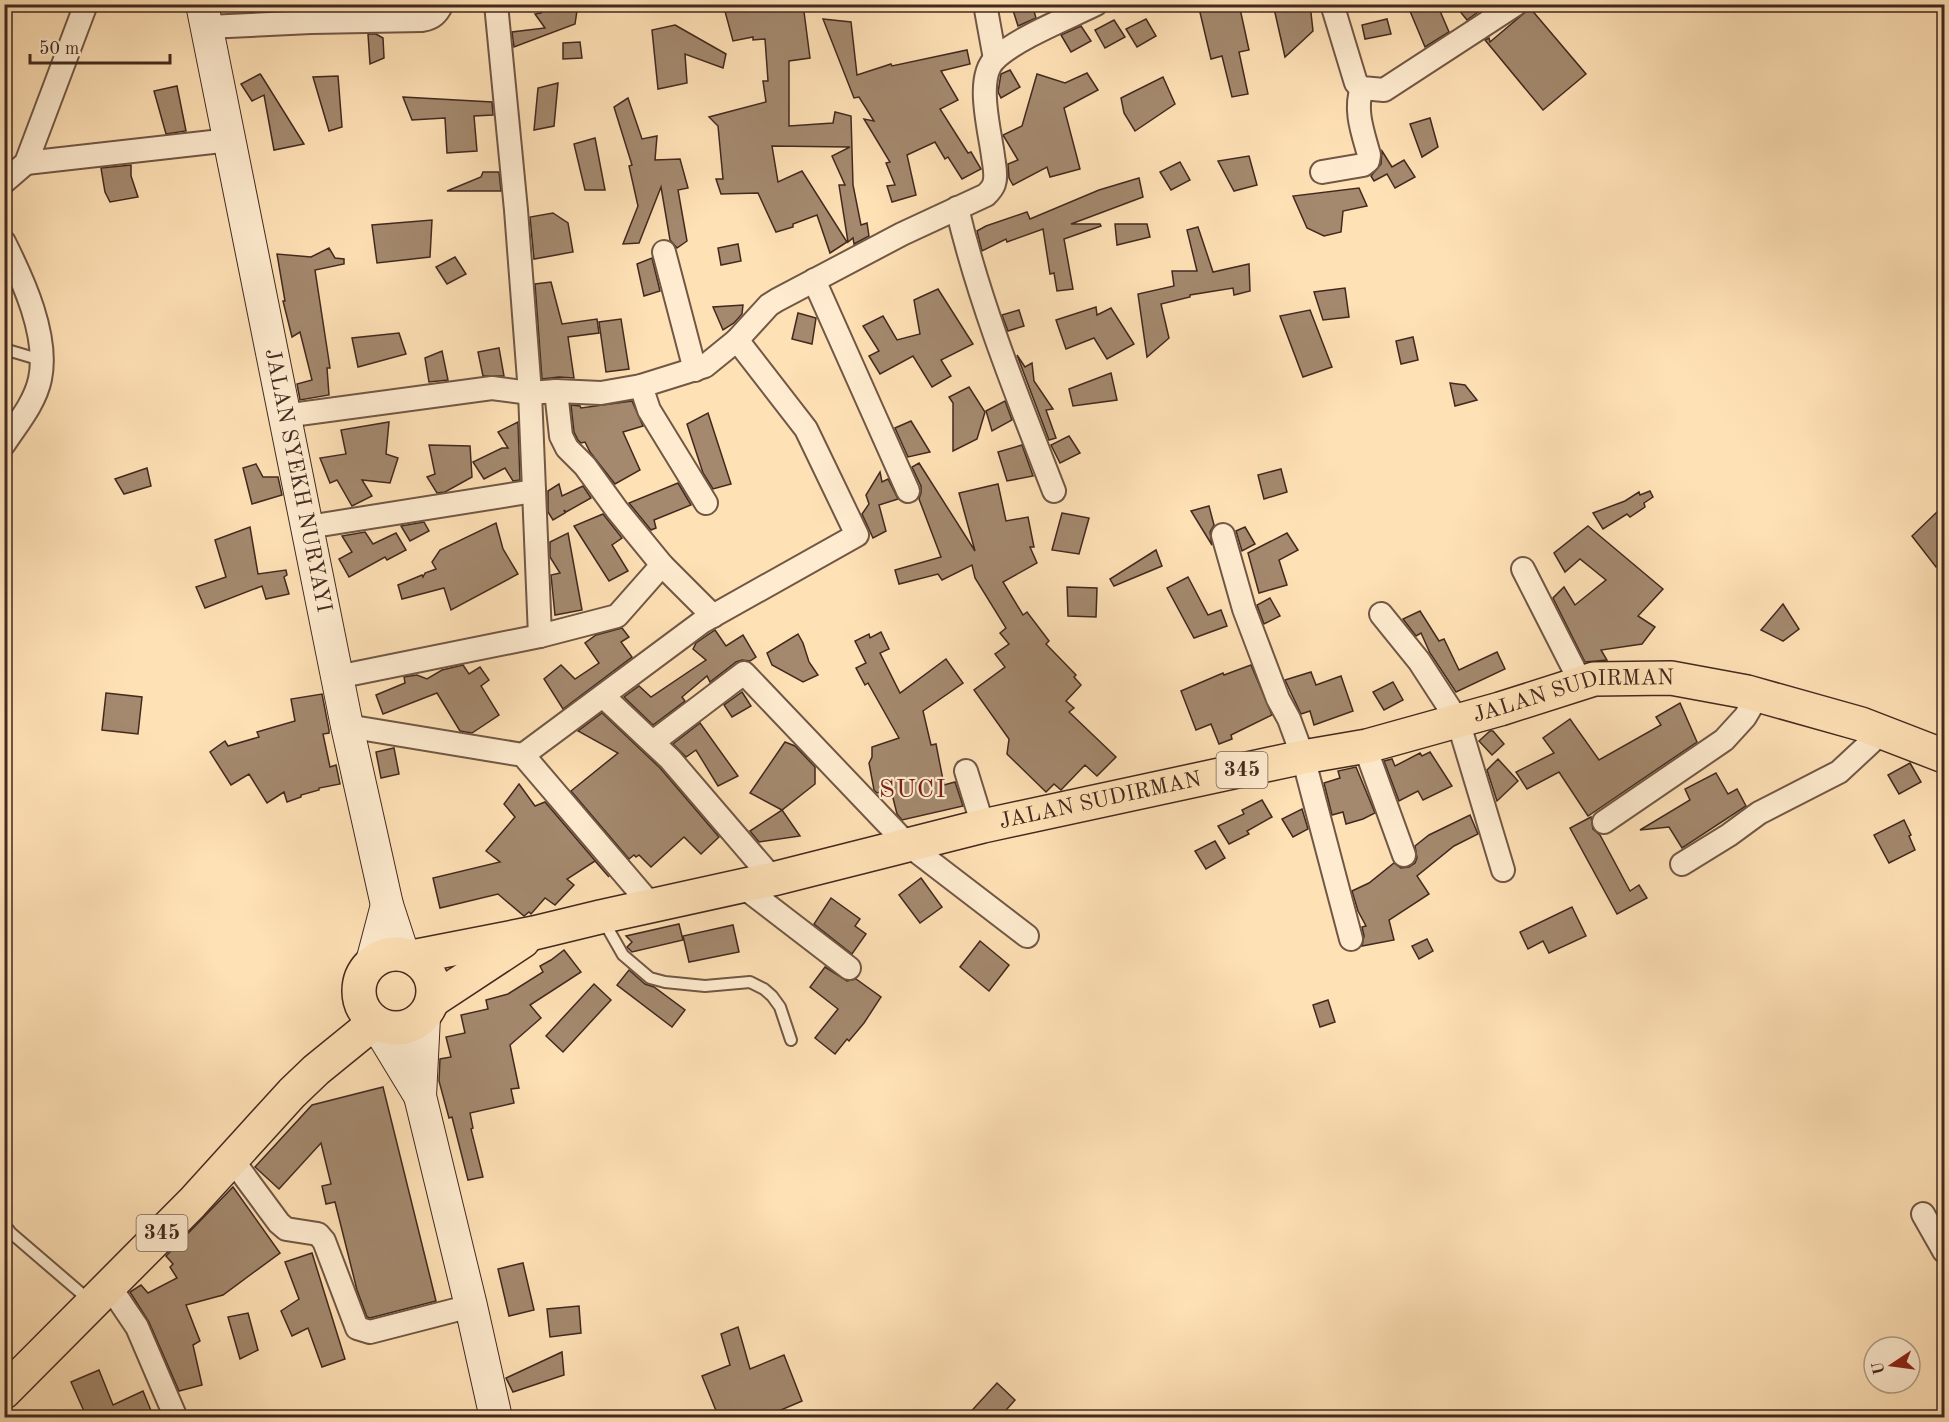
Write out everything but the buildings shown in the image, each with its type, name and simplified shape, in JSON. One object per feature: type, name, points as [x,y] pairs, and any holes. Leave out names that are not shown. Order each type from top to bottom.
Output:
[{"type":"main road","name":"JALAN SYEKH NURYAYI","points":[[204,16],[347,726],[387,905],[408,956]]},
{"type":"main road","name":"JALAN SUDIRMAN","points":[[408,956],[534,933],[600,916],[773,879],[983,826],[1304,757],[1367,746],[1594,679],[1671,678],[1758,695],[1861,724],[1944,756]]},
{"type":"main road","points":[[387,905],[359,993],[361,1004],[366,1014],[375,1022],[395,1029],[415,1024],[428,1009]]},
{"type":"main road","name":"JALAN SUDIRMAN","points":[[428,1009],[534,933]]},
{"type":"main road","points":[[366,972],[393,953],[408,956],[421,963],[432,981],[420,1096]]},
{"type":"main road","name":"345","points":[[316,1070],[366,972]]},
{"type":"main road","points":[[375,1022],[420,1096],[496,1418]]},
{"type":"main road","name":"345","points":[[4,1392],[192,1203],[231,1158],[316,1070],[375,1022]]},
{"type":"street","points":[[4,182],[26,163],[86,4]]},
{"type":"street","points":[[204,16],[311,22],[422,20],[438,13],[442,4]]},
{"type":"street","points":[[496,4],[516,210],[530,393],[540,636]]},
{"type":"street","points":[[985,4],[995,59]]},
{"type":"street","points":[[284,416],[492,388],[530,393],[556,391],[601,393],[640,386],[705,366],[737,340],[769,304],[986,195],[994,184],[995,168],[985,91],[985,76],[988,67],[1013,45],[1096,4]]},
{"type":"street","points":[[1332,4],[1356,83],[1362,88],[1384,90],[1516,4]]},
{"type":"street","points":[[1322,172],[1363,165],[1368,161],[1369,155],[1359,114],[1358,100],[1362,88]]},
{"type":"street","points":[[26,163],[230,140]]},
{"type":"street","points":[[957,208],[964,238],[1003,360],[1054,491]]},
{"type":"street","points":[[4,242],[24,285],[40,342],[42,360],[40,380],[33,397],[4,444]]},
{"type":"street","points":[[664,252],[695,370]]},
{"type":"street","points":[[814,280],[908,491]]},
{"type":"street","points":[[523,755],[713,616],[857,535],[806,429],[737,340]]},
{"type":"street","points":[[640,386],[648,410],[706,503]]},
{"type":"street","points":[[556,391],[561,436],[567,448],[585,466],[662,565],[713,616]]},
{"type":"street","points":[[308,527],[534,491]]},
{"type":"street","points":[[1223,535],[1248,619],[1278,699],[1289,719],[1304,757],[1351,939]]},
{"type":"street","points":[[337,676],[540,636],[618,616],[662,565]]},
{"type":"street","points":[[1522,569],[1581,683]]},
{"type":"street","points":[[1380,614],[1419,661],[1458,721],[1503,870]]},
{"type":"street","points":[[653,742],[744,673],[908,844],[1027,936]]},
{"type":"street","points":[[1604,822],[1719,744],[1736,729],[1758,695]]},
{"type":"street","points":[[603,696],[653,742],[773,879]]},
{"type":"street","points":[[347,726],[523,755],[651,905]]},
{"type":"street","points":[[1682,864],[1759,813],[1839,772],[1882,732]]},
{"type":"street","points":[[1367,746],[1370,761],[1404,855]]},
{"type":"street","points":[[966,771],[983,826]]},
{"type":"street","points":[[741,885],[849,968]]},
{"type":"street","points":[[231,1158],[279,1223],[286,1229],[318,1234],[324,1241],[357,1328],[370,1332],[471,1306]]},
{"type":"street","points":[[1923,1214],[1944,1251]]},
{"type":"street","points":[[102,1295],[137,1327],[176,1418]]},
{"type":"lane","points":[[4,349],[42,360]]},
{"type":"lane","points":[[600,916],[622,955],[650,978],[705,986],[750,982],[764,989],[780,1007],[791,1040]]},
{"type":"lane","points":[[4,1224],[11,1233],[102,1295]]},
{"type":"district","name":"SUCI","points":[[913,790]]}]
